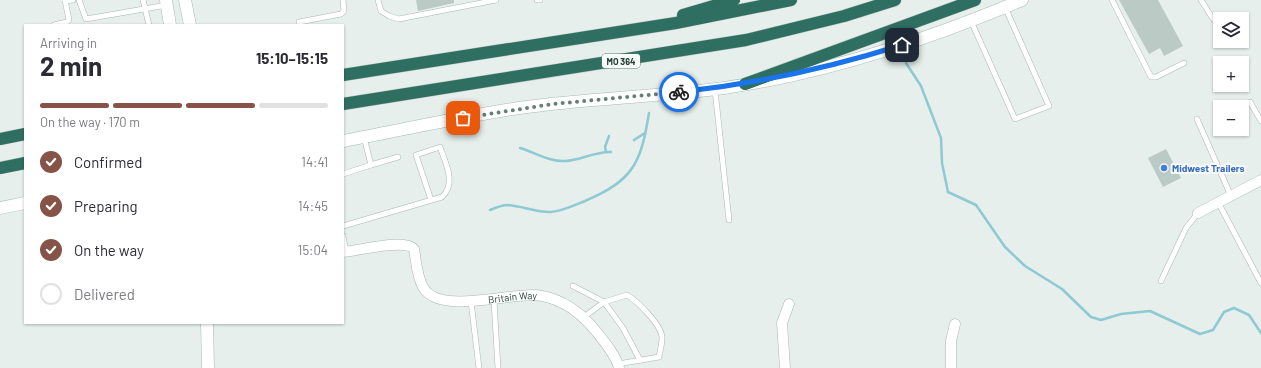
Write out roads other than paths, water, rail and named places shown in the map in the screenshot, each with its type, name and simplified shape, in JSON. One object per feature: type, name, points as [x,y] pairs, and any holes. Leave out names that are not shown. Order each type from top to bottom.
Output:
[{"type":"highway","points":[[634,30],[734,0]]},
{"type":"highway","points":[[344,75],[634,30],[723,15],[791,0]]},
{"type":"highway","name":"MO 364","points":[[344,104],[746,40],[829,20],[895,0]]},
{"type":"highway","points":[[745,84],[975,0]]},
{"type":"highway","points":[[0,135],[24,133]]},
{"type":"highway","points":[[0,139],[24,133]]},
{"type":"highway","points":[[0,168],[24,163]]},
{"type":"main road","points":[[185,0],[190,24]]},
{"type":"main road","points":[[344,141],[519,108],[745,84],[816,69],[878,53],[971,21],[1022,0]]},
{"type":"main road","points":[[167,2],[170,24]]},
{"type":"main road","points":[[0,208],[24,203]]},
{"type":"main road","points":[[207,324],[208,368]]},
{"type":"street","points":[[1198,213],[1260,182]]},
{"type":"street","name":"Britain Way","points":[[344,252],[400,243],[411,245],[414,248],[423,288],[436,298],[471,302],[540,295],[559,300],[584,317],[604,341],[618,366]]},
{"type":"street","points":[[786,368],[782,324],[789,304]]},
{"type":"street","points":[[951,368],[951,341],[955,324]]},
{"type":"lane","points":[[58,24],[69,20],[65,1],[73,0]]},
{"type":"lane","points":[[79,0],[86,19],[145,8],[167,2]]},
{"type":"lane","points":[[143,0],[149,24]]},
{"type":"lane","points":[[299,22],[341,14],[344,11],[343,0]]},
{"type":"lane","points":[[380,0],[381,11],[389,16],[400,19],[496,0]]},
{"type":"lane","points":[[1112,0],[1151,76],[1156,77],[1184,63]]},
{"type":"lane","points":[[1201,0],[1213,19]]},
{"type":"lane","points":[[971,21],[1015,119],[1049,106],[1005,7]]},
{"type":"lane","points":[[715,88],[729,220]]},
{"type":"lane","points":[[1250,102],[1261,121]]},
{"type":"lane","points":[[1197,119],[1231,196]]},
{"type":"lane","points":[[364,138],[371,165]]},
{"type":"lane","points":[[344,226],[431,200],[444,194],[450,179],[440,147],[416,155],[431,200]]},
{"type":"lane","points":[[344,174],[398,157]]},
{"type":"lane","points":[[1218,202],[1261,283]]},
{"type":"lane","points":[[1160,281],[1186,228],[1198,213]]},
{"type":"lane","points":[[573,286],[604,302],[623,328],[640,360]]},
{"type":"lane","points":[[584,317],[604,302],[627,295],[636,300],[654,321],[662,337],[659,357],[618,366]]},
{"type":"lane","points":[[494,300],[498,368]]},
{"type":"lane","points":[[471,302],[479,368]]},
{"type":"waterway","points":[[906,63],[921,86],[941,138],[942,163],[948,192],[976,205],[1005,247],[1025,266],[1062,289],[1091,317],[1101,320],[1121,314],[1150,311],[1200,334],[1213,330],[1224,312],[1234,308],[1249,315],[1261,333]]},
{"type":"waterway","points":[[490,210],[507,205],[544,212],[559,211],[601,194],[624,178],[638,158],[649,113]]},
{"type":"waterway","points":[[634,140],[645,133]]},
{"type":"waterway","points":[[606,152],[605,147],[609,136]]},
{"type":"waterway","points":[[520,148],[559,161],[571,161],[599,153],[611,152]]},
{"type":"place","name":"Midwest Trailers","points":[[1164,168]]}]
